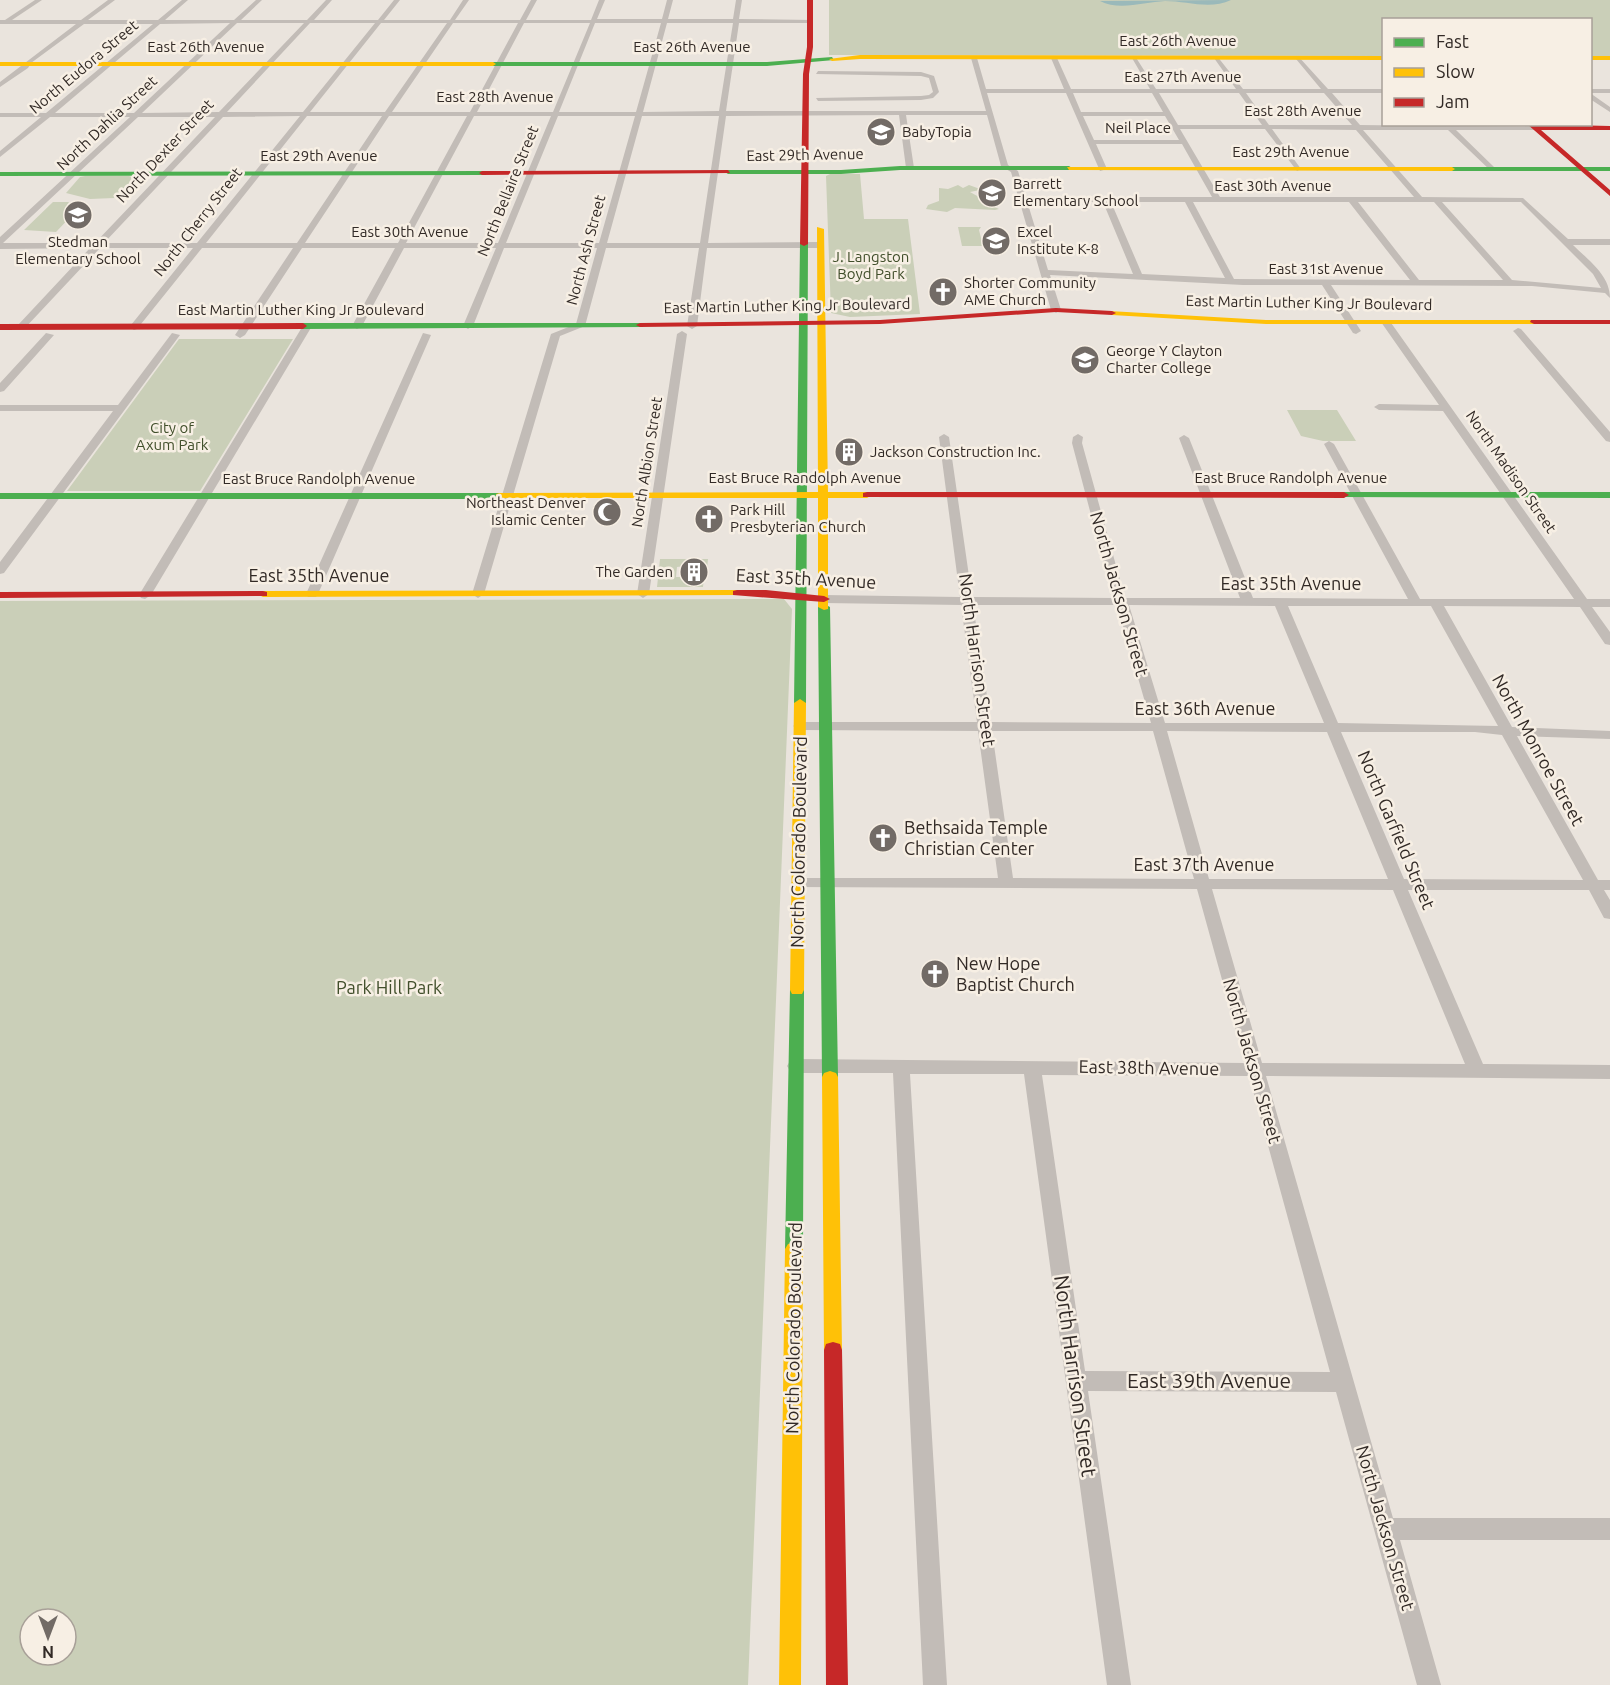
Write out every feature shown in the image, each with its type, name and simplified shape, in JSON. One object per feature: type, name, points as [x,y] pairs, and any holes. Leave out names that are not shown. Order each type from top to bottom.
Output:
[{"type":"main road","name":"North Colorado Boulevard","points":[[810,0],[810,47],[818,99],[812,113]]},
{"type":"main road","name":"North Colorado Boulevard","points":[[790,1685],[805,245],[815,176],[812,113],[814,65],[821,47],[821,0]]},
{"type":"main road","name":"East 26th Avenue","points":[[0,64],[814,65],[974,58],[1382,59]]},
{"type":"main road","points":[[1592,58],[1610,58]]},
{"type":"main road","points":[[1532,126],[1610,194]]},
{"type":"main road","name":"East 28th Avenue","points":[[1532,126],[1610,128]]},
{"type":"main road","name":"East 29th Avenue","points":[[0,174],[714,171],[815,176],[910,167],[1610,169]]},
{"type":"main road","name":"North Colorado Boulevard","points":[[820,214],[837,1685]]},
{"type":"main road","points":[[821,307],[827,314],[843,319],[928,319]]},
{"type":"main road","name":"East Martin Luther King Jr Boulevard","points":[[821,328],[1056,310],[1353,326]]},
{"type":"main road","name":"East Martin Luther King Jr Boulevard","points":[[305,330],[357,326],[580,326],[687,330],[708,326],[804,324],[821,328],[1074,320],[1252,330],[1610,322]]},
{"type":"main road","name":"East Martin Luther King Jr Boulevard","points":[[0,335],[173,337],[243,331],[305,330],[426,335],[556,334],[804,324]]},
{"type":"main road","name":"East Martin Luther King Jr Boulevard","points":[[0,327],[135,325],[243,331]]},
{"type":"main road","name":"East Martin Luther King Jr Boulevard","points":[[1390,326],[1610,332]]},
{"type":"main road","name":"East Bruce Randolph Avenue","points":[[0,496],[1610,495]]},
{"type":"main road","name":"East 35th Avenue","points":[[0,595],[643,594],[801,595],[824,599]]},
{"type":"street","points":[[2,23],[39,0]]},
{"type":"street","points":[[0,85],[112,0]]},
{"type":"street","name":"North Eudora Street","points":[[0,154],[185,0]]},
{"type":"street","name":"North Dahlia Street","points":[[0,244],[259,0]]},
{"type":"street","name":"North Dexter Street","points":[[22,325],[329,0]]},
{"type":"street","name":"North Cherry Street","points":[[135,325],[397,0]]},
{"type":"street","points":[[243,331],[466,0]]},
{"type":"street","points":[[357,326],[534,0]]},
{"type":"street","name":"North Bellaire Street","points":[[468,326],[602,0]]},
{"type":"street","name":"North Ash Street","points":[[556,334],[580,326],[670,0]]},
{"type":"street","name":"North Albion Street","points":[[643,594],[657,495],[704,245],[739,0]]},
{"type":"street","points":[[2,23],[810,21]]},
{"type":"street","points":[[974,58],[1005,166],[1014,171],[1056,310]]},
{"type":"street","points":[[1054,58],[1103,169]]},
{"type":"street","points":[[1135,58],[1218,200]]},
{"type":"street","points":[[1217,58],[1297,169]]},
{"type":"street","points":[[1298,58],[1420,200]]},
{"type":"street","points":[[814,65],[921,74],[932,77],[936,92],[931,97],[921,98],[818,99]]},
{"type":"street","name":"East 27th Avenue","points":[[983,91],[1382,91]]},
{"type":"street","points":[[1592,93],[1610,91]]},
{"type":"street","points":[[1592,95],[1610,110]]},
{"type":"street","points":[[902,113],[910,167]]},
{"type":"street","name":"East 28th Avenue","points":[[0,115],[990,113]]},
{"type":"street","points":[[1080,114],[1168,114]]},
{"type":"street","points":[[1448,126],[1491,169]]},
{"type":"street","name":"East 28th Avenue","points":[[1176,127],[1532,126]]},
{"type":"street","name":"Neil Place","points":[[1092,142],[1184,142]]},
{"type":"street","name":"East 30th Avenue","points":[[1023,200],[1523,200],[1565,242]]},
{"type":"street","points":[[1106,200],[1138,275]]},
{"type":"street","points":[[1188,200],[1232,281]]},
{"type":"street","points":[[1352,200],[1416,282]]},
{"type":"street","points":[[1437,200],[1509,282]]},
{"type":"street","points":[[1565,242],[1610,242]]},
{"type":"street","points":[[1565,242],[1597,273],[1608,293]]},
{"type":"street","name":"East 30th Avenue","points":[[0,244],[97,246],[820,245]]},
{"type":"street","name":"East 31st Avenue","points":[[1045,272],[1232,281],[1547,283],[1608,293]]},
{"type":"street","points":[[1325,282],[1353,326]]},
{"type":"street","name":"North Madison Street","points":[[1390,326],[1610,640]]},
{"type":"street","points":[[145,595],[305,330]]},
{"type":"street","points":[[1518,331],[1610,439]]},
{"type":"street","points":[[478,594],[556,334]]},
{"type":"street","points":[[0,389],[49,335]]},
{"type":"street","points":[[312,594],[426,335]]},
{"type":"street","points":[[0,570],[173,337]]},
{"type":"street","points":[[1378,407],[1447,408]]},
{"type":"street","points":[[0,408],[121,408]]},
{"type":"street","name":"North Harrison Street","points":[[944,437],[969,602],[1006,883]]},
{"type":"street","name":"North Jackson Street","points":[[1078,437],[1077,443],[1090,495],[1120,602],[1126,610],[1429,1685]]},
{"type":"street","points":[[1184,438],[1248,602]]},
{"type":"street","points":[[1329,444],[1416,602]]},
{"type":"street","name":"East 35th Avenue","points":[[824,599],[969,602],[1610,603]]},
{"type":"street","name":"North Garfield Street","points":[[1280,602],[1477,1072]]},
{"type":"street","name":"North Monroe Street","points":[[1435,602],[1610,914]]},
{"type":"street","name":"East 36th Avenue","points":[[800,726],[1475,728],[1544,734],[1610,735]]},
{"type":"street","name":"East 37th Avenue","points":[[799,883],[1610,885]]},
{"type":"street","name":"East 38th Avenue","points":[[796,1066],[1610,1072]]},
{"type":"street","points":[[901,1066],[935,1685]]},
{"type":"street","name":"North Harrison Street","points":[[1032,1067],[1119,1685]]},
{"type":"street","name":"East 39th Avenue","points":[[1076,1381],[1342,1382]]},
{"type":"street","points":[[1385,1529],[1610,1529]]},
{"type":"green space","points":[[829,0],[1610,0],[1610,56],[1592,56],[1592,18],[1382,18],[1382,56],[829,55]]},
{"type":"green space","name":"J. Langston Boyd Park","points":[[860,174],[864,219],[908,219],[920,314],[850,317],[831,313],[826,176]]},
{"type":"green space","points":[[129,176],[146,182],[121,190],[114,198],[90,199],[66,193],[80,177]]},
{"type":"green space","points":[[958,185],[963,188],[969,185],[980,189],[970,192],[979,197],[981,201],[999,209],[955,208],[947,212],[926,209],[928,205],[939,201],[939,188],[948,189]]},
{"type":"green space","points":[[53,202],[69,202],[68,209],[77,210],[56,232],[24,230]]},
{"type":"green space","points":[[958,227],[981,227],[979,230],[983,246],[962,246]]},
{"type":"green space","name":"City of Axum Park","points":[[179,339],[293,339],[200,491],[67,491]]},
{"type":"green space","points":[[1287,410],[1337,410],[1356,441],[1323,441],[1301,436]]},
{"type":"green space","points":[[660,559],[708,559],[707,568],[700,568],[700,564],[677,567],[676,577],[704,577],[703,587],[657,587]]},
{"type":"green space","name":"Park Hill Park","points":[[784,599],[792,609],[748,1685],[0,1685],[0,601]]},
{"type":"water","points":[[1231,0],[1215,4],[1165,1],[1124,6],[1100,1]]},
{"type":"traffic: fast","points":[[493,64],[767,64],[832,59]]},
{"type":"traffic: fast","points":[[728,172],[841,172],[900,168],[1069,168]]},
{"type":"traffic: fast","points":[[1452,169],[1610,169]]},
{"type":"traffic: fast","points":[[0,174],[482,173]]},
{"type":"traffic: fast","points":[[800,703],[804,244]]},
{"type":"traffic: fast","points":[[303,326],[640,325]]},
{"type":"traffic: fast","points":[[1344,495],[1610,495]]},
{"type":"traffic: fast","points":[[0,496],[500,496]]},
{"type":"traffic: fast","points":[[824,607],[830,1077]]},
{"type":"traffic: fast","points":[[794,1249],[797,990]]},
{"type":"traffic: slow","points":[[832,59],[860,57],[1382,58]]},
{"type":"traffic: slow","points":[[1592,58],[1610,58]]},
{"type":"traffic: slow","points":[[0,64],[493,64]]},
{"type":"traffic: slow","points":[[1069,168],[1452,169]]},
{"type":"traffic: slow","points":[[820,229],[824,607]]},
{"type":"traffic: slow","points":[[1112,313],[1266,322],[1534,322]]},
{"type":"traffic: slow","points":[[500,496],[867,495]]},
{"type":"traffic: slow","points":[[263,594],[737,593]]},
{"type":"traffic: slow","points":[[797,990],[800,703]]},
{"type":"traffic: slow","points":[[830,1077],[833,1350]]},
{"type":"traffic: slow","points":[[790,1685],[794,1249]]},
{"type":"traffic: jam","points":[[804,244],[806,74],[810,47],[810,0]]},
{"type":"traffic: jam","points":[[1532,126],[1610,194]]},
{"type":"traffic: jam","points":[[1534,128],[1610,128]]},
{"type":"traffic: jam","points":[[482,173],[728,172]]},
{"type":"traffic: jam","points":[[640,325],[880,322],[1056,310],[1112,313]]},
{"type":"traffic: jam","points":[[1534,322],[1610,322]]},
{"type":"traffic: jam","points":[[0,327],[303,326]]},
{"type":"traffic: jam","points":[[867,495],[1344,495]]},
{"type":"traffic: jam","points":[[737,593],[766,593],[824,599]]},
{"type":"traffic: jam","points":[[0,595],[263,594]]},
{"type":"traffic: jam","points":[[833,1350],[837,1685]]},
{"type":"place","name":"BabyTopia","points":[[881,132]]},
{"type":"place","name":"Barrett Elementary School","points":[[992,193]]},
{"type":"place","name":"Stedman Elementary School","points":[[78,215]]},
{"type":"place","name":"Excel Institute K-8","points":[[996,241]]},
{"type":"place","name":"Shorter Community AME Church","points":[[943,292]]},
{"type":"place","name":"George Y Clayton Charter College","points":[[1085,360]]},
{"type":"place","name":"Jackson Construction Inc.","points":[[849,452]]},
{"type":"place","name":"Northeast Denver Islamic Center","points":[[607,512]]},
{"type":"place","name":"Park Hill Presbyterian Church","points":[[709,519]]},
{"type":"place","name":"The Garden","points":[[694,572]]},
{"type":"place","name":"Bethsaida Temple Christian Center","points":[[883,838]]},
{"type":"place","name":"New Hope Baptist Church","points":[[935,974]]}]
